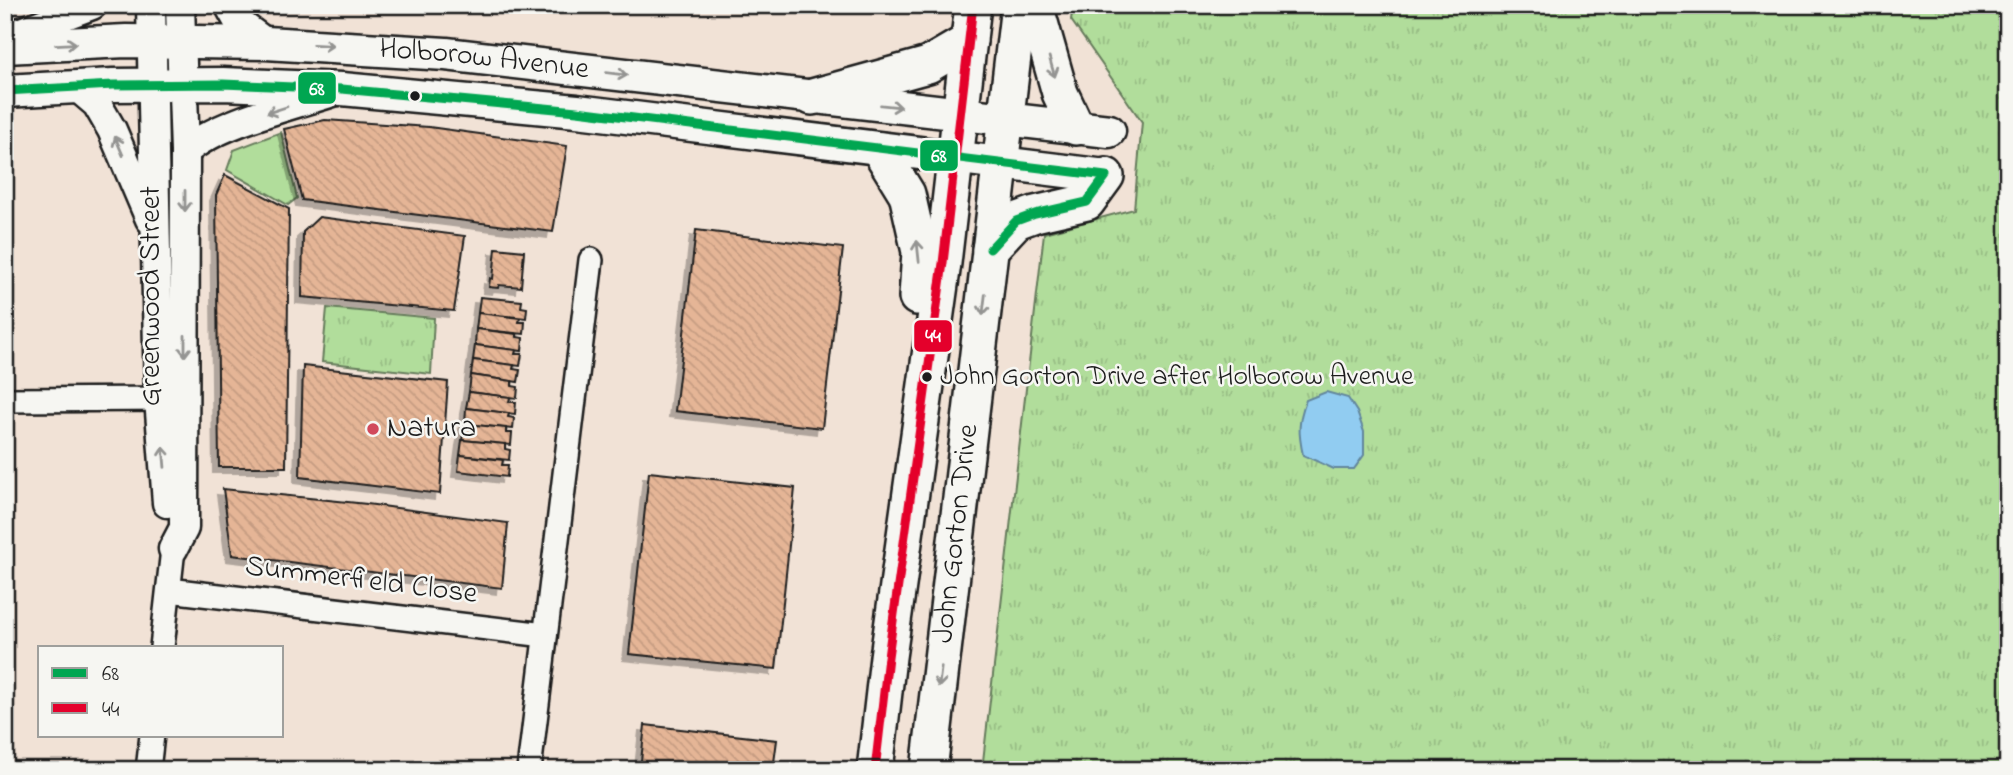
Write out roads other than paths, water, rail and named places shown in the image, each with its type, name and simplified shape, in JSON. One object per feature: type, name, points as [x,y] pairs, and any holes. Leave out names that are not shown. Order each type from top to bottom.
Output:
[{"type":"main road","name":"John Gorton Drive","points":[[875,770],[973,5]]},
{"type":"main road","name":"John Gorton Drive","points":[[929,770],[1019,5]]},
{"type":"main road","points":[[1035,5],[1060,93],[1093,129]]},
{"type":"main road","name":"Holborow Avenue","points":[[5,47],[167,41],[266,43],[446,54],[1093,129]]},
{"type":"main road","points":[[811,97],[928,65],[969,41]]},
{"type":"main road","name":"Holborow Avenue","points":[[5,91],[168,84],[342,89],[577,111],[1106,176]]},
{"type":"main road","points":[[880,150],[907,194],[920,252],[908,400],[915,465]]},
{"type":"main road","points":[[990,249],[1016,222],[1035,214],[1087,202],[1106,176]]},
{"type":"street","points":[[5,38],[92,5]]},
{"type":"street","points":[[151,5],[167,41]]},
{"type":"street","points":[[168,84],[167,41],[180,5]]},
{"type":"street","points":[[229,5],[239,23],[266,43]]},
{"type":"street","name":"Greenwood Street","points":[[162,646],[173,549],[169,528],[172,399],[185,152],[168,84]]},
{"type":"street","name":"Greenwood Street","points":[[168,84],[156,232],[172,399]]},
{"type":"street","points":[[77,87],[97,104],[112,130],[156,232]]},
{"type":"street","points":[[185,152],[220,129],[342,89]]},
{"type":"street","points":[[529,770],[591,260]]},
{"type":"street","points":[[5,400],[172,399]]},
{"type":"street","name":"Summerfield Close","points":[[169,590],[545,635]]},
{"type":"street","points":[[148,770],[152,736]]},
{"type":"water","points":[[1326,392],[1348,398],[1357,412],[1364,432],[1364,455],[1354,469],[1334,469],[1303,455],[1300,427],[1306,400]]},
{"type":"place","name":"John Gorton Drive after Holborow Avenue","points":[[927,377]]},
{"type":"place","name":"Natura","points":[[373,429]]}]
